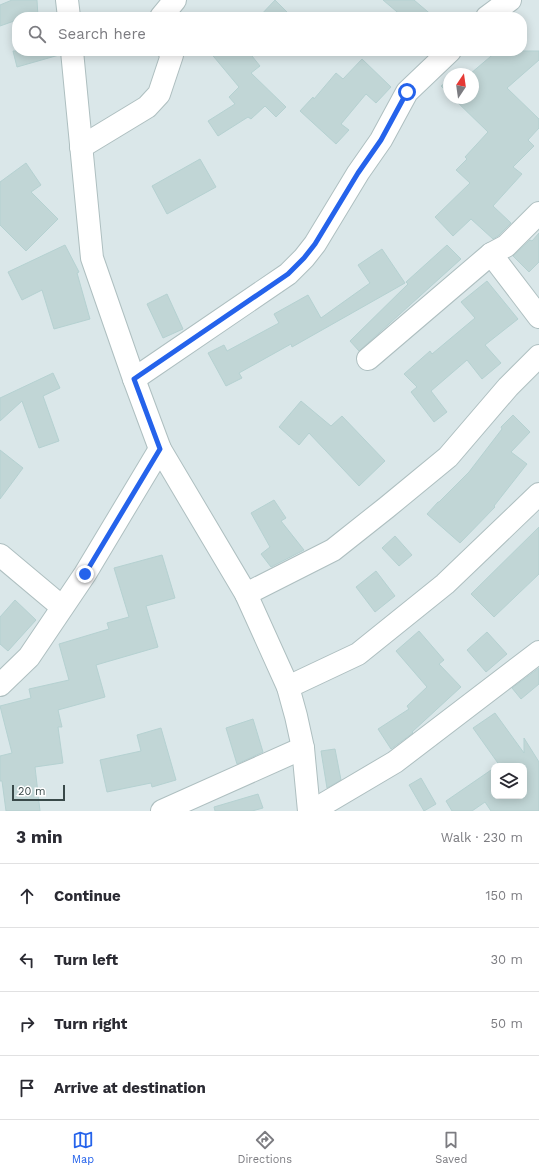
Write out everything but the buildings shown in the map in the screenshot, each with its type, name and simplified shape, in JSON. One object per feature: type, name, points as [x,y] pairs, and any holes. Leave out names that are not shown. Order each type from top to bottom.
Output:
[{"type":"street","points":[[67,0],[68,12]]},
{"type":"street","points":[[165,12],[175,0]]},
{"type":"street","points":[[494,12],[510,0]]},
{"type":"street","points":[[72,56],[92,258],[160,449],[246,594],[288,687],[303,748],[310,811],[395,762],[539,652]]},
{"type":"street","points":[[81,148],[147,107],[159,94],[172,56]]},
{"type":"street","points":[[134,379],[288,274],[304,258],[315,244],[358,173],[381,140],[407,92],[445,56]]},
{"type":"street","points":[[368,359],[491,254],[506,246],[539,213]]},
{"type":"street","points":[[491,254],[539,317]]},
{"type":"street","points":[[246,594],[333,550],[386,508],[448,457],[508,387],[539,356]]},
{"type":"street","points":[[0,685],[29,657],[85,574],[160,449]]},
{"type":"street","points":[[288,687],[358,654],[445,584],[539,494]]},
{"type":"street","points":[[0,555],[62,607]]},
{"type":"street","points":[[162,811],[303,748]]},
{"type":"shaded area","points":[[0,0],[539,0],[539,811],[0,811]]},
{"type":"route","points":[[85,574],[160,449],[134,379],[288,274],[304,258],[315,244],[358,173],[381,140],[407,92]]}]
